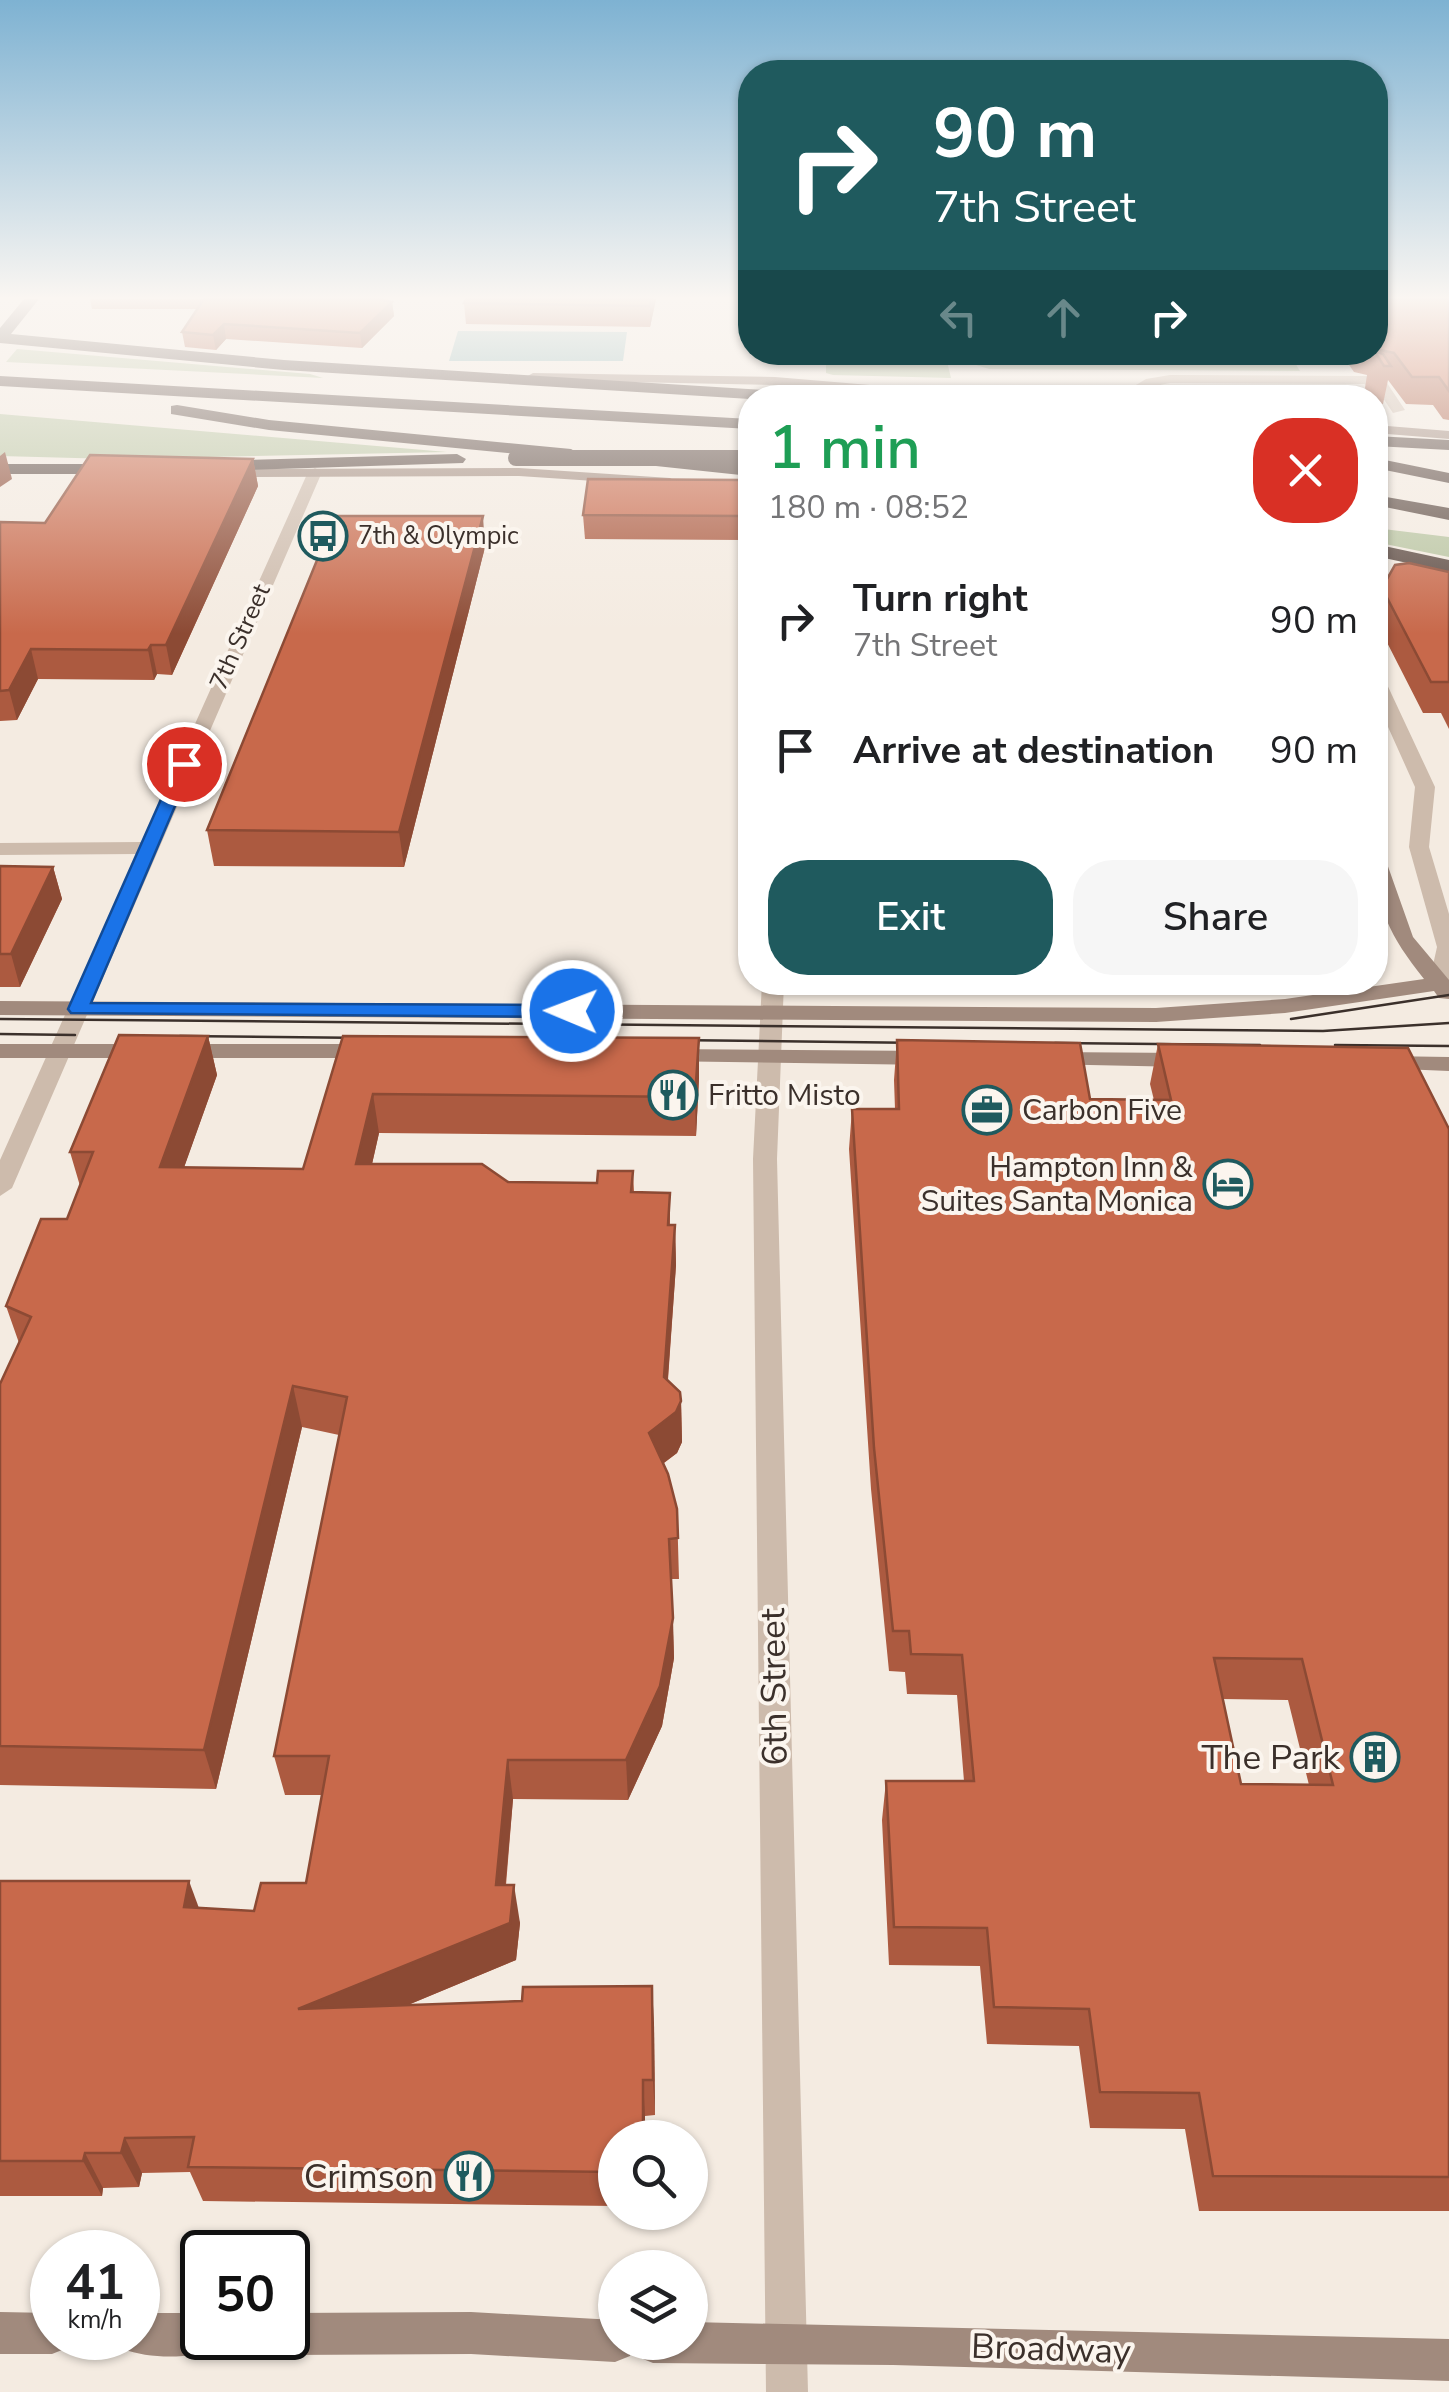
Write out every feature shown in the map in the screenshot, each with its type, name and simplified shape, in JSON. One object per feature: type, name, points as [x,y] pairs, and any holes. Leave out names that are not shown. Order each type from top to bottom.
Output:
[{"type":"highway","points":[[181,411],[268,425],[738,470]]},
{"type":"highway","points":[[189,411],[738,439]]},
{"type":"highway","points":[[517,411],[738,423]]},
{"type":"highway","points":[[1388,438],[1449,445]]},
{"type":"highway","points":[[200,469],[516,458],[738,458]]},
{"type":"highway","points":[[1388,466],[1449,478]]},
{"type":"highway","points":[[0,469],[144,470]]},
{"type":"highway","points":[[1388,484],[1449,495]]},
{"type":"highway","points":[[1388,502],[1449,514]]},
{"type":"highway","points":[[1388,518],[1449,527]]},
{"type":"highway","points":[[1388,553],[1449,566]]},
{"type":"main road","points":[[1388,437],[1449,434]]},
{"type":"main road","points":[[200,469],[519,472],[738,487]]},
{"type":"main road","points":[[1388,897],[1402,938],[1444,990]]},
{"type":"main road","points":[[0,1008],[1156,1015],[1444,990]]},
{"type":"main road","points":[[0,1051],[395,1051]]},
{"type":"main road","points":[[648,1056],[946,1058]]},
{"type":"main road","points":[[1022,1059],[1214,1060]]},
{"type":"main road","points":[[1362,1062],[1449,1064]]},
{"type":"main road","points":[[0,2333],[30,2333]]},
{"type":"main road","points":[[310,2334],[472,2333],[598,2339]]},
{"type":"main road","name":"Broadway","points":[[708,2343],[1449,2360]]},
{"type":"street","name":"7th Street","points":[[0,1188],[315,472]]},
{"type":"street","points":[[1388,706],[1426,787],[1418,847],[1448,947],[1444,990]]},
{"type":"street","points":[[0,849],[147,848]]},
{"type":"street","name":"6th Street","points":[[773,995],[765,1159],[787,2392]]},
{"type":"green space","points":[[0,414],[447,452],[113,459],[0,456]]},
{"type":"green space","points":[[1388,530],[1449,537],[1449,557],[1388,545]]},
{"type":"building","points":[[90,455],[253,459],[166,645],[151,645],[148,650],[31,649],[9,690],[0,691],[0,522],[45,523]]},
{"type":"building","points":[[588,479],[738,480],[738,516],[583,515]]},
{"type":"building","points":[[335,516],[483,516],[399,832],[207,830]]},
{"type":"building","points":[[1409,563],[1449,572],[1449,682],[1431,682],[1388,600],[1388,577],[1395,565]]},
{"type":"building","points":[[0,866],[53,867],[11,954],[0,954]]},
{"type":"building","points":[[119,1035],[208,1036],[160,1167],[303,1169],[343,1036],[699,1038],[695,1097],[373,1094],[356,1164],[482,1164],[508,1182],[597,1183],[598,1171],[633,1171],[631,1192],[670,1193],[668,1225],[675,1225],[664,1377],[680,1392],[681,1401],[676,1412],[649,1433],[668,1474],[677,1509],[678,1538],[669,1539],[673,1618],[660,1686],[626,1760],[508,1760],[496,1885],[514,1885],[510,1923],[298,2009],[522,2001],[523,1987],[652,1986],[653,2080],[643,2080],[643,2120],[598,2120],[598,2172],[188,2167],[194,2137],[125,2138],[121,2153],[85,2153],[83,2161],[0,2161],[0,1881],[189,1881],[184,1907],[254,1911],[261,1883],[306,1883],[329,1756],[274,1756],[347,1397],[293,1386],[204,1750],[0,1746],[0,1384],[31,1317],[6,1306],[41,1219],[67,1219],[93,1152],[70,1152]]},
{"type":"building","points":[[897,1040],[1080,1043],[1090,1099],[1171,1100],[1158,1044],[1408,1048],[1449,1129],[1449,2177],[1213,2176],[1199,2093],[1100,2092],[1089,2009],[994,2007],[987,1928],[894,1927],[886,1781],[974,1781],[962,1655],[911,1654],[909,1631],[893,1631],[874,1448],[852,1109],[899,1109]],"holes":[[[1214,1658],[1302,1659],[1333,1785],[1241,1784]]]},
{"type":"tram line","points":[[1291,1019],[1449,995]]},
{"type":"tram line","points":[[0,1019],[1323,1031],[1449,1023]]},
{"type":"tram line","points":[[0,1034],[75,1035]]},
{"type":"tram line","points":[[180,1036],[370,1038]]},
{"type":"tram line","points":[[670,1040],[925,1043]]},
{"type":"tram line","points":[[1055,1043],[1260,1045]]},
{"type":"tram line","points":[[1335,1045],[1449,1046]]},
{"type":"place","name":"7th & Olympic","points":[[323,536]]},
{"type":"place","name":"Fritto Misto","points":[[673,1095]]},
{"type":"place","name":"Carbon Five","points":[[987,1110]]},
{"type":"place","name":"Hampton Inn & Suites Santa Monica","points":[[1228,1184]]},
{"type":"place","name":"The Park","points":[[1375,1757]]},
{"type":"place","name":"Crimson","points":[[469,2176]]},
{"type":"route","points":[[184,764],[78,1009],[572,1011]]}]
